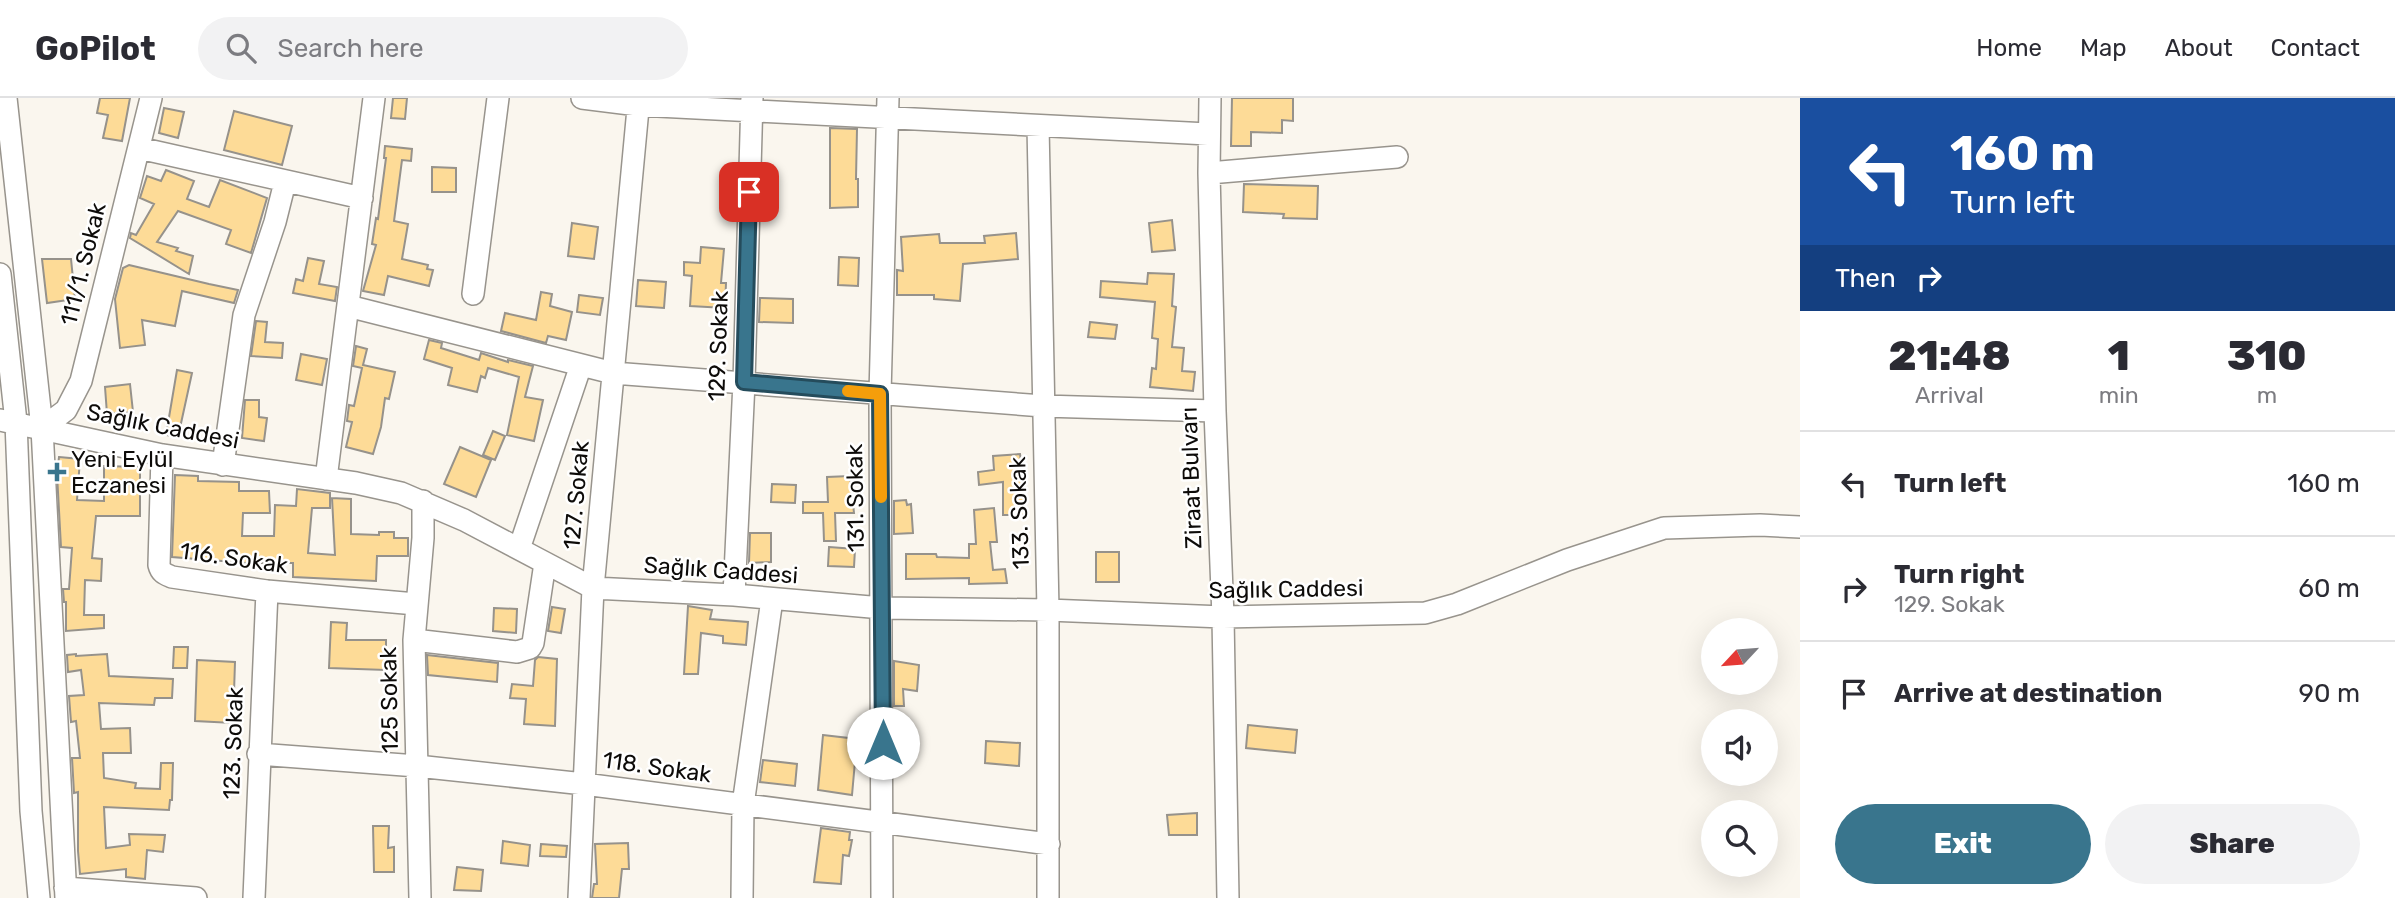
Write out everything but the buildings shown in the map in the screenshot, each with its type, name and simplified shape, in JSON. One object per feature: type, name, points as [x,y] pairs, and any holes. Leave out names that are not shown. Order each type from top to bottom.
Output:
[{"type":"street","points":[[6,98],[42,428],[65,893],[196,898]]},
{"type":"street","name":"111/1. Sokak","points":[[42,428],[66,410],[81,381],[151,98]]},
{"type":"street","points":[[326,479],[374,98]]},
{"type":"street","points":[[473,294],[499,98]]},
{"type":"street","points":[[582,98],[639,102],[887,108],[1038,126],[1208,134]]},
{"type":"street","name":"Ziraat Bulvarı","points":[[1210,98],[1208,134],[1223,617],[1228,898]]},
{"type":"street","name":"127. Sokak","points":[[579,898],[593,588],[639,102]]},
{"type":"street","name":"129. Sokak","points":[[734,595],[744,382],[752,104]]},
{"type":"street","name":"131. Sokak","points":[[882,898],[880,394],[887,108]]},
{"type":"street","name":"133. Sokak","points":[[1038,126],[1048,610],[1048,898]]},
{"type":"street","points":[[139,148],[362,198]]},
{"type":"street","points":[[1209,173],[1397,156]]},
{"type":"street","points":[[223,465],[244,315],[275,222],[285,182]]},
{"type":"street","points":[[0,274],[31,811],[39,898]]},
{"type":"street","points":[[348,306],[613,373],[1043,406],[1215,411]]},
{"type":"street","points":[[519,549],[581,365]]},
{"type":"street","name":"Sağlık Caddesi","points":[[8,421],[162,455],[379,487],[423,501],[593,588],[734,595],[882,608],[1048,610],[1223,617],[1425,613],[1457,604],[1567,560],[1664,528],[1760,525],[1800,527]]},
{"type":"street","name":"116. Sokak","points":[[162,455],[161,571],[172,577],[267,591],[416,604]]},
{"type":"street","name":"125 Sokak","points":[[420,898],[414,640],[423,538],[423,501]]},
{"type":"street","points":[[414,640],[517,652],[530,648],[545,562]]},
{"type":"street","name":"123. Sokak","points":[[254,898],[267,591]]},
{"type":"street","points":[[742,898],[743,805],[772,599]]},
{"type":"street","name":"118. Sokak","points":[[258,754],[417,766],[584,784],[1049,844]]},
{"type":"slow traffic","points":[[848,391],[880,394],[881,497]]},
{"type":"place","name":"Yeni Eylül Eczanesi","points":[[57,472]]},
{"type":"route","points":[[749,192],[744,382],[880,394],[883,743]]}]
